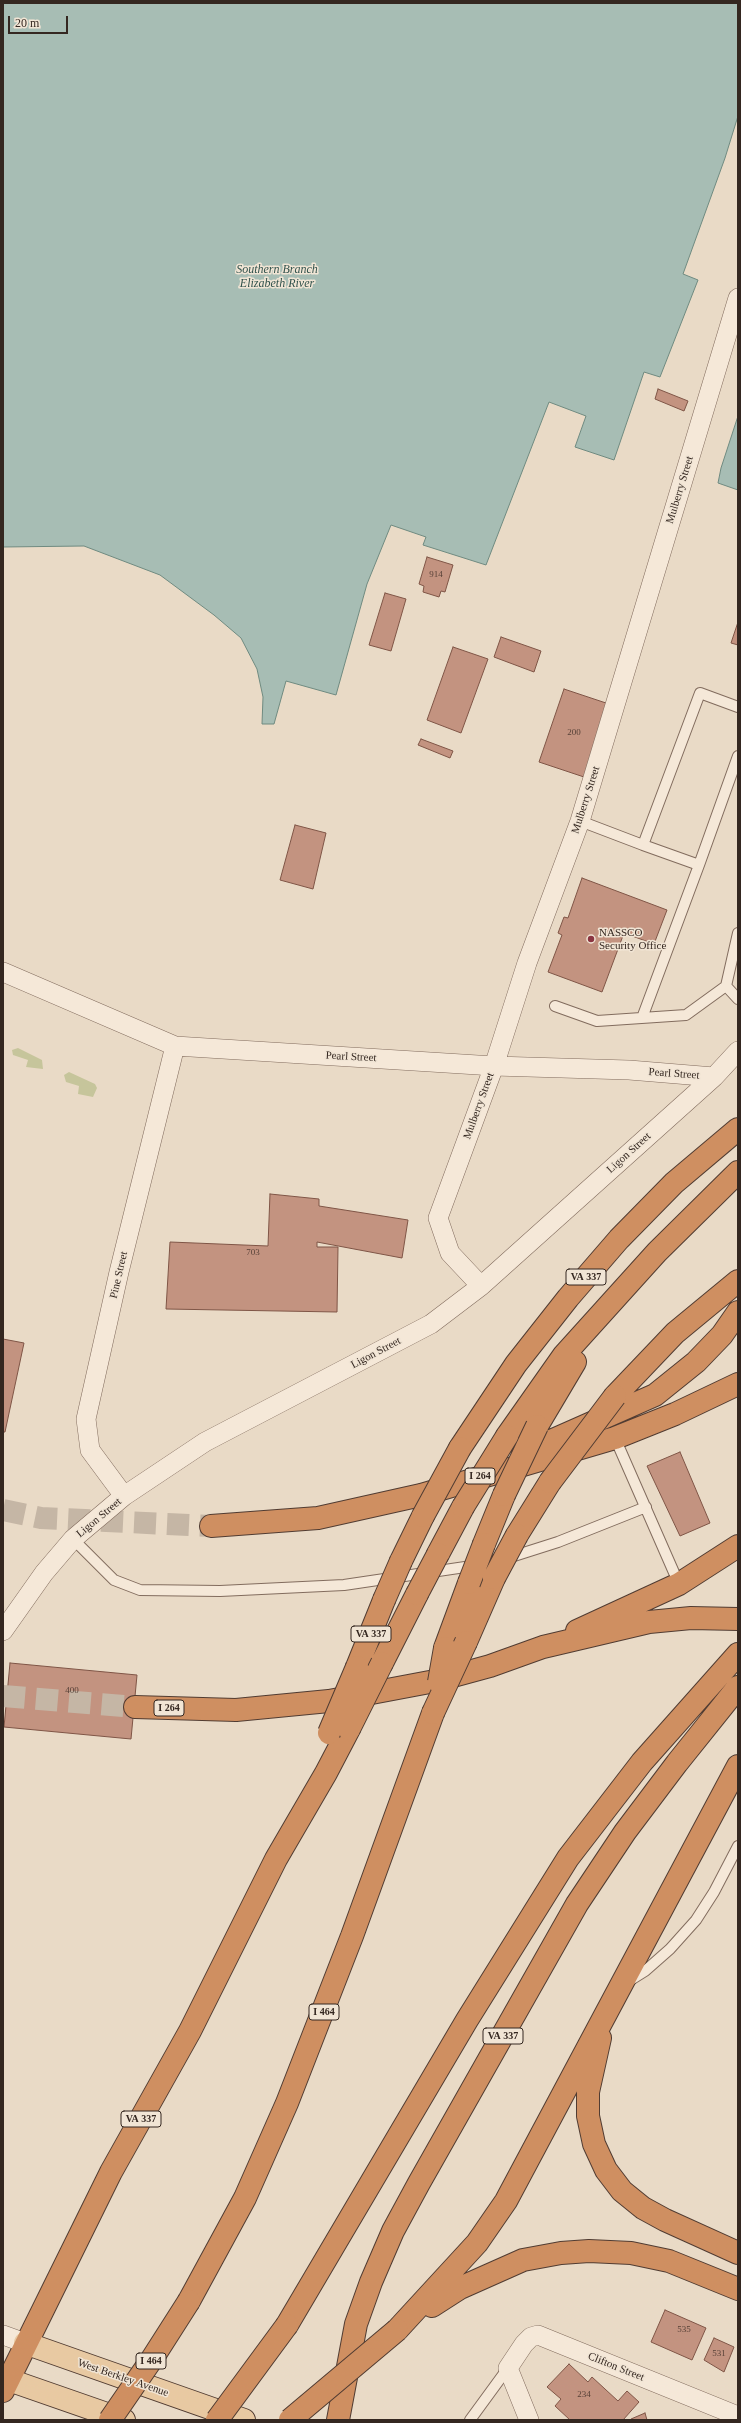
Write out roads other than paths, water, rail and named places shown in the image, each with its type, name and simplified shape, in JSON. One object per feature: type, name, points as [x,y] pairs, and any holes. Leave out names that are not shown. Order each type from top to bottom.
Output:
[{"type":"highway","name":"VA 337","points":[[5,2383],[111,2172],[190,2031],[339,1731],[357,1667],[384,1600],[423,1516],[460,1448],[516,1364],[568,1298],[619,1239],[674,1183],[738,1129]]},
{"type":"highway","points":[[339,1731],[382,1663],[463,1507],[507,1436],[564,1356],[657,1252],[738,1172]]},
{"type":"highway","points":[[433,1713],[494,1578],[517,1535],[550,1482],[615,1396],[675,1333],[735,1283]]},
{"type":"highway","points":[[433,1713],[445,1648],[504,1495],[537,1426],[614,1300]]},
{"type":"highway","points":[[448,1486],[655,1395],[696,1362],[722,1335],[738,1312]]},
{"type":"highway","name":"I 264","points":[[212,1526],[318,1518],[421,1495],[615,1438],[675,1414],[738,1384]]},
{"type":"highway","name":"I 264","points":[[135,1706],[236,1710],[329,1701],[374,1694],[449,1677],[490,1666],[543,1648],[612,1613],[680,1584],[738,1546]]},
{"type":"highway","points":[[543,1648],[668,1619],[738,1619]]},
{"type":"highway","points":[[217,2420],[287,2325],[471,2013],[568,1858],[642,1762],[738,1654]]},
{"type":"highway","name":"VA 337","points":[[338,2420],[356,2324],[371,2282],[393,2231],[419,2183],[577,1904],[625,1832],[677,1763],[738,1687]]},
{"type":"highway","name":"I 464","points":[[110,2420],[152,2359],[189,2301],[245,2198],[293,2089],[350,1944],[433,1713]]},
{"type":"highway","points":[[290,2420],[396,2330],[477,2243],[506,2201],[617,1989],[738,1766]]},
{"type":"highway","points":[[606,2011],[588,2092],[588,2116],[594,2144],[606,2170],[622,2191],[643,2208],[665,2220],[738,2253]]},
{"type":"highway","points":[[396,2330],[460,2288],[488,2274],[523,2260],[560,2253],[589,2251],[631,2253],[669,2261],[738,2289]]},
{"type":"main road","name":"West Berkley Avenue","points":[[25,2343],[244,2420]]},
{"type":"main road","name":"VA 337","points":[[5,2383],[124,2420]]},
{"type":"street","name":"Mulberry Street","points":[[481,1286],[450,1253],[438,1218],[494,1066],[526,963],[580,821],[738,298]]},
{"type":"street","name":"Pearl Street","points":[[3,972],[176,1046],[494,1066],[629,1070],[714,1077]]},
{"type":"street","name":"Pine Street","points":[[124,1496],[90,1450],[86,1419],[121,1265],[176,1046]]},
{"type":"street","name":"Ligon Street","points":[[3,1632],[44,1573],[73,1539],[124,1496],[205,1442],[431,1324],[481,1286],[714,1077],[738,1051]]},
{"type":"street","name":"West Berkley Avenue","points":[[3,2335],[25,2343]]},
{"type":"street","name":"Clifton Street","points":[[508,2368],[531,2337],[538,2335],[738,2416]]},
{"type":"street","points":[[508,2368],[529,2420]]},
{"type":"lane","points":[[643,845],[700,693],[738,707]]},
{"type":"lane","points":[[642,1018],[738,756]]},
{"type":"lane","points":[[580,821],[699,865]]},
{"type":"lane","points":[[726,986],[738,933]]},
{"type":"lane","points":[[555,1006],[596,1021],[686,1016],[726,986],[738,971]]},
{"type":"lane","points":[[726,986],[738,999]]},
{"type":"lane","points":[[615,1438],[680,1584]]},
{"type":"lane","points":[[73,1539],[114,1580],[140,1590],[220,1591],[344,1585],[492,1563],[558,1542],[646,1507]]},
{"type":"lane","points":[[617,1989],[645,1971],[670,1949],[696,1920],[714,1892],[738,1846]]},
{"type":"lane","points":[[470,2420],[508,2368]]},
{"type":"water","name":"Southern Branch Elizabeth River","points":[[3,3],[738,3],[738,116],[725,158],[683,274],[698,280],[660,377],[644,372],[614,460],[575,447],[586,416],[549,402],[486,565],[423,545],[426,537],[391,525],[367,584],[336,695],[286,681],[274,724],[262,724],[263,697],[257,669],[241,638],[214,615],[160,575],[84,546],[3,547]]},
{"type":"water","points":[[738,416],[738,490],[718,483],[721,468]]},
{"type":"tunnel","points":[[3,1510],[41,1518],[211,1526]]},
{"type":"tunnel","points":[[3,1696],[135,1707]]},
{"type":"place","name":"NASSCO Security Office","points":[[591,939]]}]
